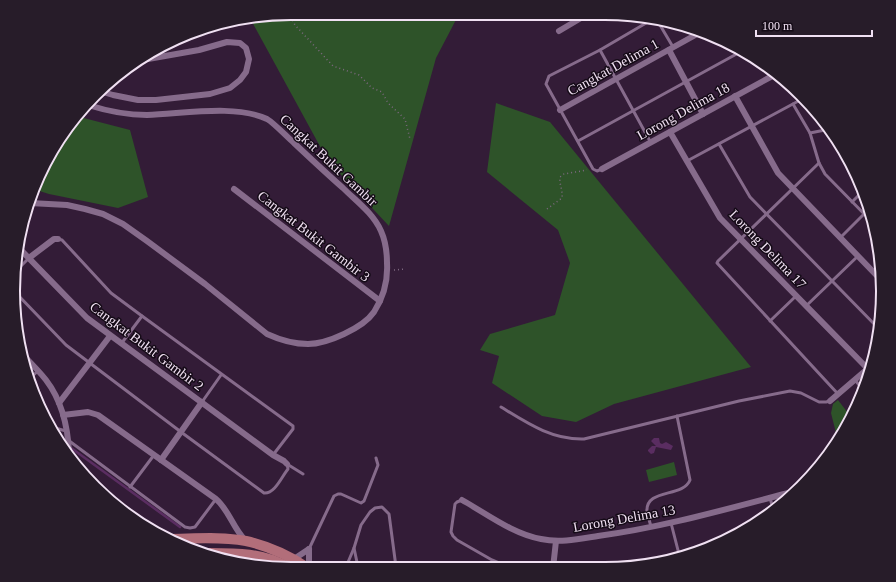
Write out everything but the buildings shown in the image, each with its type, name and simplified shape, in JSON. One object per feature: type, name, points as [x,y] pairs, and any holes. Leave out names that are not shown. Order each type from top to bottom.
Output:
[{"type":"main road","points":[[182,539],[224,539],[246,541],[265,546],[289,562]]},
{"type":"main road","points":[[222,553],[246,554],[284,562]]},
{"type":"street","points":[[559,31],[578,20]]},
{"type":"street","name":"Cangkat Delima 1","points":[[560,110],[695,35]]},
{"type":"street","points":[[106,93],[138,100],[156,100],[210,94],[230,88],[240,80],[246,72],[249,59],[246,48],[240,42],[227,42],[199,50],[154,57]]},
{"type":"street","points":[[671,48],[686,82],[703,114]]},
{"type":"street","name":"Lorong Delima 18","points":[[602,169],[770,77]]},
{"type":"street","points":[[735,96],[778,173],[875,273]]},
{"type":"street","name":"Cangkat Bukit Gambir","points":[[34,203],[60,204],[85,208],[103,214],[123,224],[147,240],[205,284],[267,334],[277,339],[309,344],[331,339],[353,329],[373,313],[380,301],[386,284],[388,270],[387,256],[381,231],[366,210],[268,119],[242,112],[217,111],[146,115],[121,113],[92,106]]},
{"type":"street","name":"Lorong Delima 17","points":[[670,132],[720,218],[806,307],[866,363]]},
{"type":"street","name":"Cangkat Bukit Gambir 3","points":[[234,189],[380,301]]},
{"type":"street","points":[[29,258],[54,239],[58,239]]},
{"type":"street","name":"Cangkat Bukit Gambir 2","points":[[23,252],[87,318],[287,464]]},
{"type":"street","points":[[59,403],[110,336]]},
{"type":"street","points":[[29,361],[47,381],[59,403],[63,415],[68,445]]},
{"type":"street","points":[[830,401],[864,373]]},
{"type":"street","points":[[161,460],[202,402]]},
{"type":"street","points":[[63,415],[88,412],[98,416],[216,499],[226,509],[242,538],[246,541]]},
{"type":"street","name":"Lorong Delima 13","points":[[462,500],[520,532],[537,538],[556,541],[620,533],[671,523],[785,494]]},
{"type":"street","points":[[224,539],[233,532],[233,522]]},
{"type":"street","points":[[553,562],[556,541]]},
{"type":"street","points":[[292,562],[309,550]]},
{"type":"street","points":[[309,550],[309,562]]},
{"type":"lane","points":[[602,169],[597,171],[593,169],[546,84],[549,76],[600,50],[646,23]]},
{"type":"lane","points":[[660,25],[671,48]]},
{"type":"lane","points":[[600,50],[651,143]]},
{"type":"lane","points":[[578,141],[737,54]]},
{"type":"lane","points":[[687,162],[799,101]]},
{"type":"lane","points":[[793,104],[810,133],[819,163],[825,174],[864,214],[840,238]]},
{"type":"lane","points":[[810,133],[823,130]]},
{"type":"lane","points":[[719,144],[750,197],[874,324]]},
{"type":"lane","points":[[819,163],[717,263],[838,394]]},
{"type":"lane","points":[[852,202],[858,196]]},
{"type":"lane","points":[[58,239],[62,240],[111,293],[293,426],[273,455]]},
{"type":"lane","points":[[806,307],[858,256]]},
{"type":"lane","points":[[21,266],[29,258]]},
{"type":"lane","points":[[770,321],[796,296]]},
{"type":"lane","points":[[20,298],[66,346],[264,493],[270,492],[274,488],[288,469],[287,464]]},
{"type":"lane","points":[[121,344],[142,316]]},
{"type":"lane","points":[[33,375],[38,371]]},
{"type":"lane","points":[[202,402],[222,375]]},
{"type":"lane","points":[[855,380],[859,385]]},
{"type":"lane","points":[[500,407],[546,433],[572,439],[584,439],[677,416],[790,391],[801,393],[819,402],[830,401]]},
{"type":"lane","points":[[651,527],[647,511],[648,504],[651,500],[656,496],[685,487],[690,480],[677,416]]},
{"type":"lane","points":[[58,429],[66,431]]},
{"type":"lane","points":[[68,442],[185,527],[195,527],[216,499]]},
{"type":"lane","points":[[130,487],[154,455]]},
{"type":"lane","points":[[309,550],[334,496],[341,494],[361,503],[364,501],[378,465],[376,458]]},
{"type":"lane","points":[[287,464],[303,474]]},
{"type":"lane","points":[[770,498],[772,505]]},
{"type":"lane","points":[[462,500],[455,504],[451,532],[453,536],[457,540],[497,562]]},
{"type":"lane","points":[[348,562],[365,518],[375,508],[382,507],[389,514],[395,562]]},
{"type":"lane","points":[[671,523],[678,552]]},
{"type":"lane","points":[[354,548],[357,562]]},
{"type":"path","points":[[292,20],[295,25],[333,66],[359,75],[372,88],[382,92],[388,103],[405,119],[410,140]]},
{"type":"path","points":[[547,209],[562,198],[563,190],[559,182],[560,177],[564,174],[593,169]]},
{"type":"path","points":[[388,270],[406,269]]},
{"type":"green space","points":[[291,20],[456,20],[436,58],[389,226],[328,161],[252,23]]},
{"type":"green space","points":[[496,103],[550,122],[751,367],[614,404],[576,422],[542,416],[492,383],[499,356],[480,350],[490,334],[555,315],[570,263],[558,230],[487,172]]},
{"type":"green space","points":[[83,118],[130,130],[148,197],[118,208],[39,191],[48,171],[56,155]]},
{"type":"green space","points":[[838,400],[847,412],[836,433],[831,413],[833,404]]},
{"type":"green space","points":[[674,462],[677,475],[649,482],[646,470]]},
{"type":"shaded area","points":[[654,438],[659,438],[660,443],[662,444],[666,442],[673,446],[671,450],[656,447],[654,453],[651,454],[648,450],[652,446],[656,446],[651,441]]},
{"type":"waterway","points":[[69,447],[180,527]]}]
